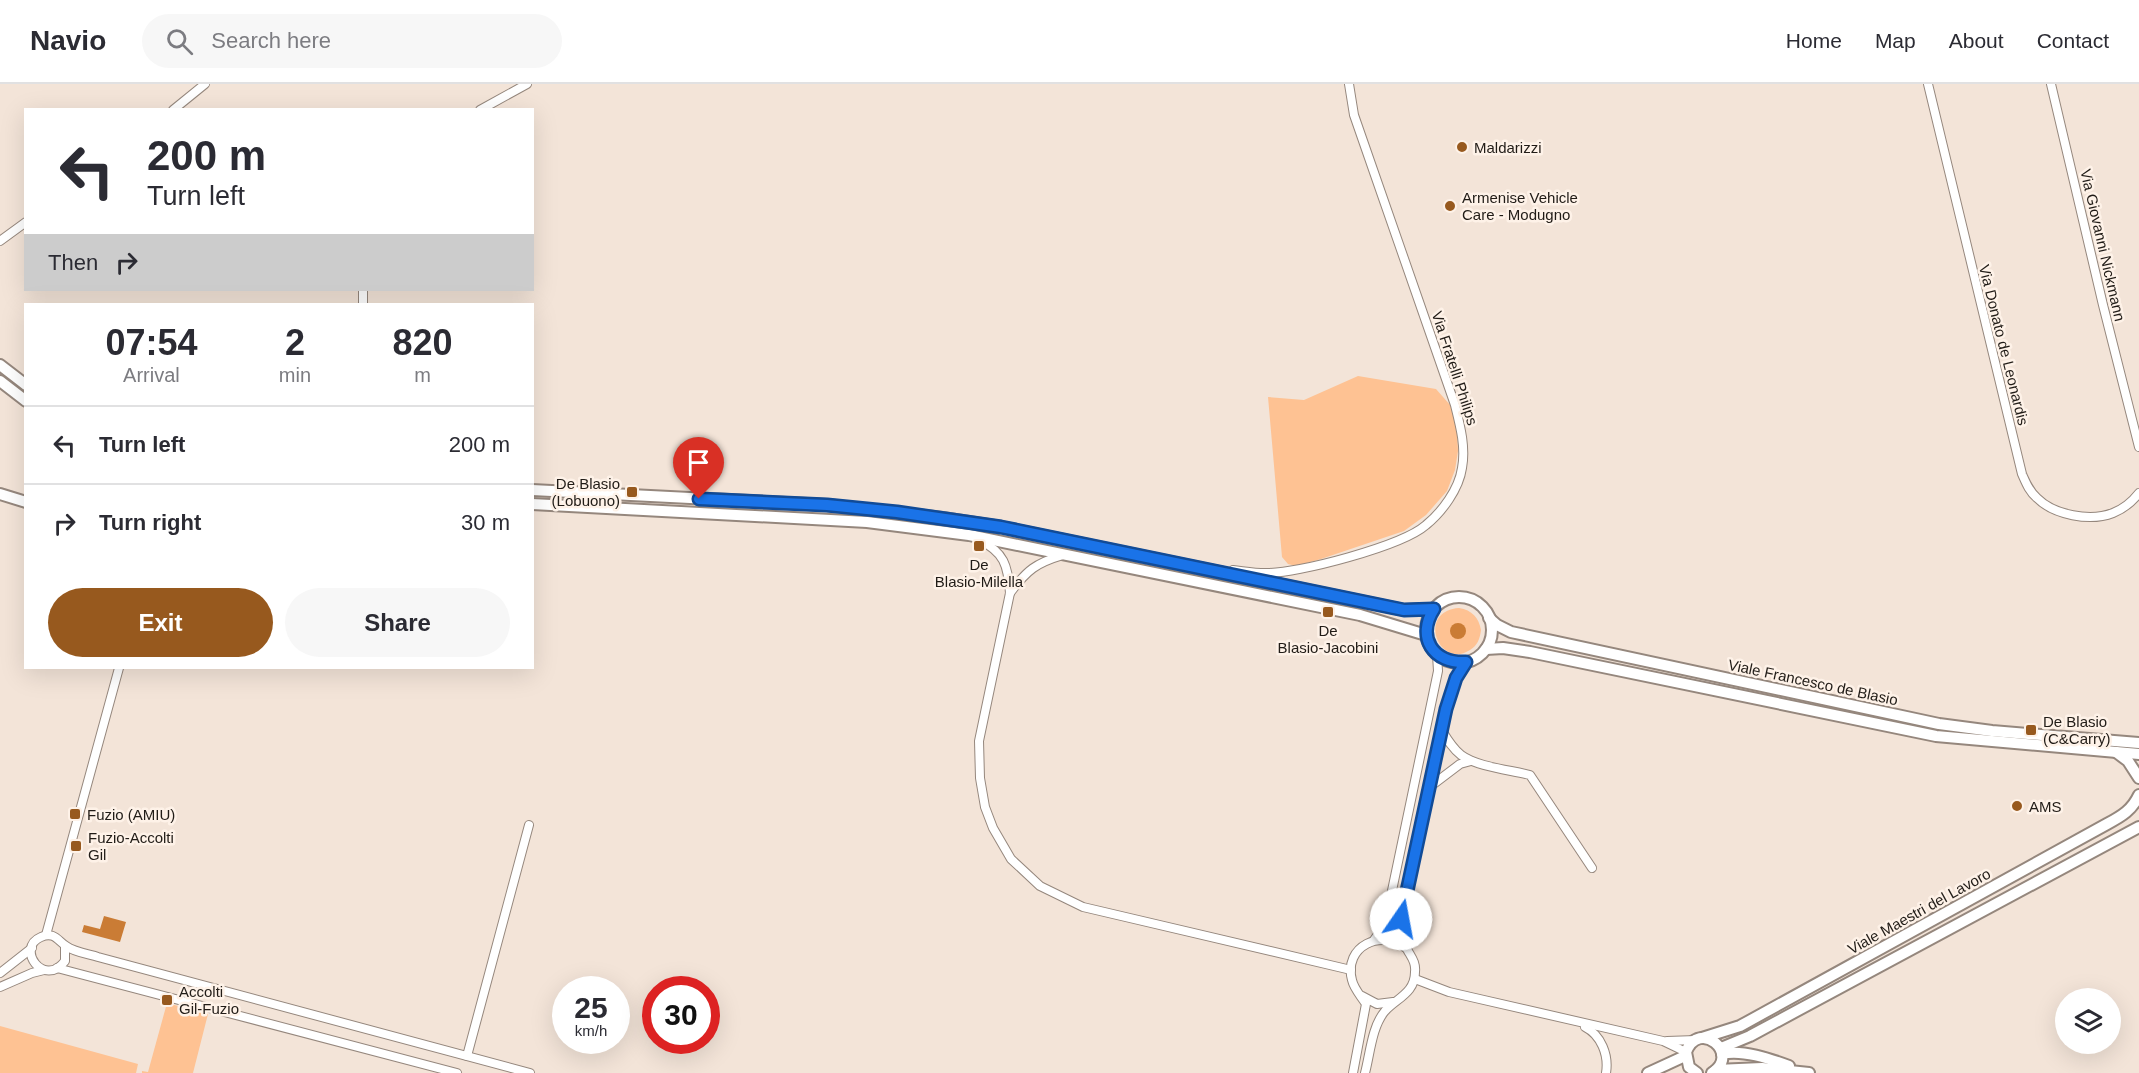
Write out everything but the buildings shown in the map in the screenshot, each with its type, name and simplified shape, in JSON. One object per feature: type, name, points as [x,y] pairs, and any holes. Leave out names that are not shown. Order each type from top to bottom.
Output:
[{"type":"street","points":[[175,108],[205,84]]},
{"type":"street","points":[[484,108],[527,84]]},
{"type":"street","name":"Via Fratelli Philips","points":[[1192,567],[1266,573],[1286,571],[1321,564],[1398,541],[1426,526],[1453,494],[1462,469],[1463,440],[1455,405],[1354,115],[1349,84]]},
{"type":"street","name":"Via Donato de Leonardis","points":[[1928,84],[2022,474],[2029,489],[2049,506],[2070,514],[2085,516],[2102,516],[2113,513],[2132,501],[2139,493]]},
{"type":"street","name":"Via Giovanni Nickmann","points":[[2051,84],[2139,447]]},
{"type":"street","points":[[0,241],[24,223]]},
{"type":"street","points":[[0,365],[24,383]]},
{"type":"street","points":[[0,381],[24,399]]},
{"type":"street","points":[[534,490],[827,505],[897,512],[1001,527],[1404,610],[1434,609]]},
{"type":"street","points":[[0,494],[24,501]]},
{"type":"street","points":[[534,504],[867,522],[969,535],[1360,615],[1426,635]]},
{"type":"street","points":[[969,535],[995,549],[1002,557],[1008,572],[1010,593],[979,741],[979,761],[985,807],[1001,844],[1011,859],[1040,886],[1083,907],[1350,970]]},
{"type":"street","points":[[1010,593],[1031,568],[1068,554]]},
{"type":"street","points":[[1459,597],[1477,603],[1490,618],[1492,628],[1491,639],[1486,649],[1474,660],[1466,662],[1456,663],[1437,655],[1426,635],[1426,626],[1434,609],[1441,603],[1459,597]]},
{"type":"street","name":"Viale Francesco de Blasio","points":[[1490,618],[1497,625],[1511,632],[1938,724],[1992,731],[2139,743]]},
{"type":"street","name":"Viale Francesco de Blasio","points":[[1486,649],[1503,648],[1530,652],[1936,736],[2139,754]]},
{"type":"street","points":[[1353,1073],[1366,1004],[1355,988],[1350,970],[1358,951],[1374,940],[1385,924],[1436,682],[1437,655]]},
{"type":"street","points":[[1365,1073],[1377,1025],[1384,1013],[1411,989],[1415,979],[1416,969],[1408,950],[1401,919],[1441,729],[1456,678],[1466,662]]},
{"type":"street","points":[[46,935],[119,669]]},
{"type":"street","points":[[1441,729],[1450,744],[1471,761],[1530,775],[1592,868]]},
{"type":"street","points":[[2115,752],[2128,761],[2139,778]]},
{"type":"street","points":[[1427,789],[1460,764],[1471,761]]},
{"type":"street","name":"Viale Maestri del Lavoro","points":[[1699,1039],[1740,1026],[2126,814],[2139,795]]},
{"type":"street","points":[[467,1056],[528,825]]},
{"type":"street","name":"Viale Maestri del Lavoro","points":[[1721,1051],[2139,827]]},
{"type":"street","points":[[0,973],[32,948],[37,939],[46,935],[57,937],[65,946],[98,957],[530,1073]]},
{"type":"street","points":[[1374,940],[1392,940],[1408,950]]},
{"type":"street","points":[[57,968],[66,956],[65,946]]},
{"type":"street","points":[[32,948],[32,959],[44,970]]},
{"type":"street","points":[[0,987],[32,973],[57,968],[457,1073]]},
{"type":"street","points":[[1415,979],[1449,992],[1663,1041],[1713,1040],[1721,1051],[1722,1060],[1714,1072]]},
{"type":"street","points":[[1361,996],[1377,1004],[1395,1002]]},
{"type":"street","points":[[1576,1022],[1593,1031],[1602,1044],[1606,1073]]},
{"type":"street","points":[[1696,1073],[1689,1067],[1686,1054],[1691,1043],[1699,1039]]},
{"type":"street","points":[[1663,1041],[1686,1054]]},
{"type":"street","points":[[1721,1051],[1747,1054],[1805,1072]]},
{"type":"street","points":[[1648,1073],[1686,1054]]},
{"type":"street","points":[[1714,1072],[1762,1068],[1805,1072]]},
{"type":"shaded area","points":[[1358,376],[1436,389],[1451,406],[1457,431],[1458,451],[1455,470],[1447,491],[1426,515],[1404,531],[1321,559],[1296,566],[1288,564],[1282,557],[1268,397],[1304,400]]},
{"type":"shaded area","points":[[1459,608],[1474,615],[1481,630],[1475,646],[1459,654],[1449,652],[1442,646],[1435,628],[1438,619],[1446,611]]},
{"type":"shaded area","points":[[1455,623],[1461,623],[1466,631],[1464,637],[1455,639],[1450,634],[1450,628]]},
{"type":"shaded area","points":[[104,916],[126,922],[120,942],[82,932],[84,925],[100,929]]},
{"type":"shaded area","points":[[167,1003],[208,1014],[193,1073],[142,1073],[142,1071],[148,1072]]},
{"type":"shaded area","points":[[0,1026],[138,1064],[136,1073],[0,1073]]},
{"type":"place","name":"Maldarizzi","points":[[1462,147]]},
{"type":"place","name":"Armenise Vehicle Care - Modugno","points":[[1450,206]]},
{"type":"place","name":"De Blasio (Lobuono)","points":[[632,492]]},
{"type":"place","name":"De Blasio-Milella","points":[[979,546]]},
{"type":"place","name":"De Blasio-Jacobini","points":[[1328,612]]},
{"type":"place","name":"De Blasio (C&Carry)","points":[[2031,730]]},
{"type":"place","name":"AMS","points":[[2017,806]]},
{"type":"place","name":"Fuzio (AMIU)","points":[[75,814]]},
{"type":"place","name":"Fuzio-Accolti Gil","points":[[76,846]]},
{"type":"place","name":"Accolti Gil-Fuzio","points":[[167,1000]]},
{"type":"route","points":[[699,499],[827,505],[943,518],[1001,527],[1404,610],[1434,609],[1426,626],[1430,646],[1437,655],[1446,660],[1456,663],[1466,662],[1456,678],[1446,709],[1427,789],[1401,919]]}]
